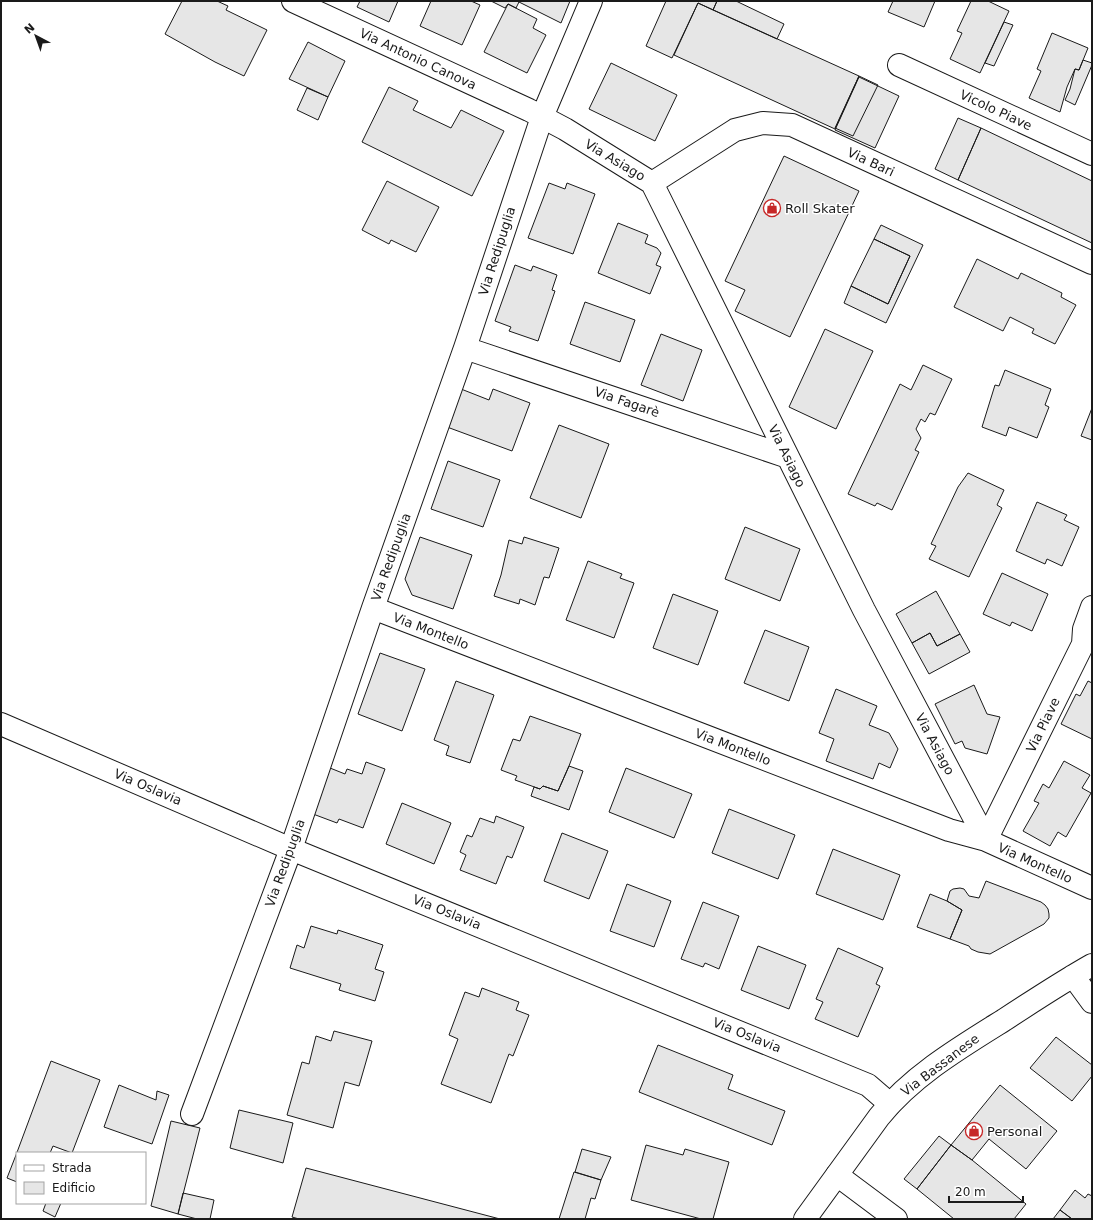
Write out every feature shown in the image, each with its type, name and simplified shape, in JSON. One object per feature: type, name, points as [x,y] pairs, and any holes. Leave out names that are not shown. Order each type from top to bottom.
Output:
[{"type":"street","name":"Via Antonio Canova","points":[[293,1],[542,117]]},
{"type":"street","name":"Via Redipuglia","points":[[192,1114],[291,849],[373,608],[466,348],[542,117],[591,1]]},
{"type":"street","name":"Vicolo Piave","points":[[899,65],[1092,154]]},
{"type":"street","name":"Via Asiago","points":[[542,117],[565,129],[652,183],[864,610],[986,840]]},
{"type":"street","name":"Via Bari","points":[[652,183],[735,130],[763,123],[792,126],[1092,263]]},
{"type":"street","name":"Via Fagarè","points":[[466,348],[788,457]]},
{"type":"street","name":"Via Piave","points":[[986,840],[1087,649],[1084,629],[1092,607]]},
{"type":"street","name":"Via Montello","points":[[373,608],[949,830],[986,840],[1092,888]]},
{"type":"street","name":"Via Oslavia","points":[[1,724],[291,849],[868,1085],[890,1104]]},
{"type":"street","name":"Via Bassanese","points":[[805,1219],[890,1104],[908,1086],[983,1033],[1092,965]]},
{"type":"street","points":[[1073,976],[1092,1002]]},
{"type":"street","points":[[837,1175],[896,1219]]},
{"type":"building","points":[[182,1],[217,1],[228,6],[226,10],[267,30],[244,76],[215,62],[165,34]]},
{"type":"building","points":[[360,1],[398,1],[389,22],[357,7]]},
{"type":"building","points":[[431,1],[471,1],[480,5],[462,45],[420,26]]},
{"type":"building","points":[[491,1],[519,2],[516,8],[508,4],[505,8]]},
{"type":"building","points":[[517,1],[570,1],[561,23]]},
{"type":"building","points":[[666,1],[717,1],[713,10],[698,3],[672,58],[646,46]]},
{"type":"building","points":[[717,1],[736,1],[784,24],[777,39],[713,10]]},
{"type":"building","points":[[893,1],[935,1],[924,27],[888,12]]},
{"type":"building","points":[[971,1],[988,1],[1009,11],[980,73],[950,59],[962,33],[957,31]]},
{"type":"building","points":[[698,3],[859,76],[835,129],[674,55]]},
{"type":"building","points":[[508,4],[537,19],[533,28],[546,35],[527,73],[484,52]]},
{"type":"building","points":[[1004,22],[1013,25],[994,66],[985,63]]},
{"type":"building","points":[[1052,33],[1088,48],[1079,70],[1075,69],[1067,87],[1060,112],[1029,98],[1041,71],[1037,69]]},
{"type":"building","points":[[308,42],[345,61],[328,97],[289,79]]},
{"type":"building","points":[[1083,60],[1092,63],[1092,65],[1075,105],[1065,100],[1070,89],[1075,69],[1079,70]]},
{"type":"building","points":[[611,63],[677,95],[655,141],[589,109]]},
{"type":"building","points":[[859,76],[878,85],[853,136],[835,128]]},
{"type":"building","points":[[859,77],[899,96],[875,148],[835,130]]},
{"type":"building","points":[[389,87],[418,101],[413,110],[451,128],[461,110],[504,131],[472,196],[362,142]]},
{"type":"building","points":[[307,88],[328,97],[318,120],[297,110]]},
{"type":"building","points":[[958,118],[981,128],[958,180],[935,169]]},
{"type":"building","points":[[981,128],[1092,181],[1092,243],[958,180]]},
{"type":"building","points":[[784,156],[859,191],[790,337],[735,311],[745,290],[725,281]]},
{"type":"building","points":[[387,181],[439,207],[416,252],[391,240],[389,244],[362,230]]},
{"type":"building","points":[[549,183],[565,189],[567,183],[595,194],[573,254],[528,238]]},
{"type":"building","points":[[618,223],[648,235],[645,243],[657,248],[661,253],[656,265],[661,267],[650,294],[598,273]]},
{"type":"building","points":[[881,225],[923,245],[886,323],[844,303],[851,286],[888,304],[910,256],[874,239]]},
{"type":"building","points":[[874,239],[910,256],[888,304],[851,286]]},
{"type":"building","points":[[977,259],[1018,279],[1021,273],[1062,293],[1061,297],[1076,305],[1055,344],[1032,333],[1034,329],[1010,317],[1003,331],[954,307]]},
{"type":"building","points":[[515,265],[531,271],[533,266],[557,275],[552,290],[555,291],[538,341],[509,331],[511,327],[495,321]]},
{"type":"building","points":[[585,302],[635,320],[620,362],[570,344]]},
{"type":"building","points":[[825,329],[873,351],[836,429],[789,407]]},
{"type":"building","points":[[661,334],[702,350],[683,401],[641,385]]},
{"type":"building","points":[[923,365],[952,379],[935,415],[930,413],[925,422],[921,419],[916,429],[921,438],[915,450],[919,452],[892,510],[877,503],[875,506],[848,494],[900,384],[911,390]]},
{"type":"building","points":[[1005,370],[1051,389],[1045,405],[1049,407],[1037,438],[1009,427],[1006,436],[982,427],[995,385],[999,386]]},
{"type":"building","points":[[461,389],[489,400],[493,389],[530,403],[512,451],[447,427]]},
{"type":"building","points":[[1092,408],[1092,440],[1081,436]]},
{"type":"building","points":[[559,425],[609,444],[581,518],[530,498]]},
{"type":"building","points":[[448,461],[500,480],[483,527],[431,509]]},
{"type":"building","points":[[968,473],[1004,490],[997,505],[1002,508],[969,577],[929,559],[936,546],[931,544],[958,487]]},
{"type":"building","points":[[1037,502],[1067,515],[1064,520],[1079,527],[1062,566],[1047,559],[1045,564],[1016,551]]},
{"type":"building","points":[[745,527],[800,549],[780,601],[725,579]]},
{"type":"building","points":[[420,537],[472,555],[453,609],[412,595],[405,579]]},
{"type":"building","points":[[524,537],[559,548],[549,578],[544,577],[535,605],[520,599],[519,604],[494,596],[501,575],[509,540],[522,544]]},
{"type":"building","points":[[588,561],[622,574],[620,578],[634,583],[614,638],[566,620]]},
{"type":"building","points":[[1002,573],[1048,594],[1032,631],[1012,622],[1010,626],[983,614]]},
{"type":"building","points":[[936,591],[960,634],[937,646],[930,633],[912,643],[896,614]]},
{"type":"building","points":[[673,594],[718,611],[698,665],[653,648]]},
{"type":"building","points":[[765,630],[809,647],[789,701],[744,683]]},
{"type":"building","points":[[930,633],[937,646],[960,634],[970,652],[929,674],[912,643]]},
{"type":"building","points":[[380,653],[425,669],[402,731],[358,714]]},
{"type":"building","points":[[456,681],[494,695],[470,763],[446,755],[449,746],[434,740]]},
{"type":"building","points":[[1088,681],[1092,683],[1092,739],[1061,724],[1076,694],[1080,696]]},
{"type":"building","points":[[974,685],[987,714],[1000,717],[987,754],[965,748],[962,741],[955,744],[935,704]]},
{"type":"building","points":[[836,689],[877,706],[869,725],[889,733],[898,749],[890,768],[879,763],[873,779],[826,761],[834,739],[819,733]]},
{"type":"building","points":[[530,716],[581,734],[558,791],[543,786],[540,789],[515,780],[517,776],[501,770],[513,739],[520,741]]},
{"type":"building","points":[[1064,761],[1090,775],[1082,788],[1091,793],[1066,837],[1058,832],[1050,846],[1023,831],[1039,803],[1034,801],[1043,784],[1049,788]]},
{"type":"building","points":[[366,762],[385,769],[363,828],[339,819],[337,823],[313,814],[330,768],[345,774],[347,769],[362,774]]},
{"type":"building","points":[[569,766],[583,771],[569,810],[531,796],[534,787],[540,789],[543,786],[558,791]]},
{"type":"building","points":[[626,768],[692,794],[674,838],[609,812]]},
{"type":"building","points":[[402,803],[451,823],[434,864],[386,844]]},
{"type":"building","points":[[729,809],[795,835],[778,879],[712,853]]},
{"type":"building","points":[[496,816],[524,827],[512,858],[507,856],[496,884],[460,870],[466,855],[460,852],[467,835],[472,837],[480,818],[494,823]]},
{"type":"building","points":[[562,833],[608,851],[589,899],[544,881]]},
{"type":"building","points":[[833,849],[900,875],[883,920],[816,894]]},
{"type":"building","points":[[986,881],[1041,902],[1048,909],[1049,914],[1049,918],[1044,924],[990,954],[978,952],[971,949],[969,946],[950,939],[962,910],[947,901],[950,891],[960,888],[964,889],[969,896],[979,898]]},
{"type":"building","points":[[627,884],[671,901],[654,947],[610,931]]},
{"type":"building","points":[[930,894],[947,901],[962,910],[950,939],[917,927]]},
{"type":"building","points":[[703,902],[739,916],[719,969],[705,963],[703,967],[681,959]]},
{"type":"building","points":[[311,926],[337,934],[338,930],[383,945],[375,969],[384,972],[375,1001],[339,990],[341,984],[290,968],[297,945],[304,948]]},
{"type":"building","points":[[758,946],[806,965],[789,1009],[741,990]]},
{"type":"building","points":[[838,948],[883,968],[876,984],[880,986],[858,1037],[815,1019],[823,1002],[816,999]]},
{"type":"building","points":[[482,988],[519,1002],[516,1010],[529,1015],[513,1056],[509,1054],[491,1103],[441,1084],[458,1039],[449,1035],[465,992],[479,997]]},
{"type":"building","points":[[334,1031],[372,1041],[359,1086],[345,1082],[333,1128],[287,1115],[302,1062],[309,1064],[316,1036],[331,1041]]},
{"type":"building","points":[[1056,1037],[1092,1065],[1092,1076],[1072,1101],[1030,1068]]},
{"type":"building","points":[[658,1045],[733,1075],[728,1089],[785,1111],[772,1145],[639,1092]]},
{"type":"building","points":[[51,1061],[100,1080],[72,1152],[53,1146],[50,1152],[17,1152]]},
{"type":"building","points":[[119,1085],[156,1100],[157,1091],[169,1095],[152,1144],[104,1127]]},
{"type":"building","points":[[1000,1085],[1057,1131],[1026,1169],[989,1139],[972,1160],[951,1145]]},
{"type":"building","points":[[239,1110],[293,1123],[283,1163],[230,1148]]},
{"type":"building","points":[[171,1121],[200,1128],[178,1214],[151,1206]]},
{"type":"building","points":[[939,1136],[951,1145],[917,1189],[904,1179]]},
{"type":"building","points":[[646,1145],[683,1155],[685,1149],[729,1162],[713,1219],[701,1219],[631,1200]]},
{"type":"building","points":[[951,1145],[1026,1204],[1014,1219],[954,1219],[917,1189]]},
{"type":"building","points":[[582,1149],[611,1157],[601,1180],[575,1172]]},
{"type":"building","points":[[16,1155],[16,1182],[7,1178]]},
{"type":"building","points":[[306,1168],[500,1219],[299,1219],[292,1217]]},
{"type":"building","points":[[574,1172],[601,1180],[595,1199],[591,1198],[585,1219],[559,1219]]},
{"type":"building","points":[[1075,1190],[1085,1198],[1088,1194],[1092,1196],[1092,1219],[1072,1219],[1060,1210]]},
{"type":"building","points":[[183,1193],[214,1200],[210,1219],[197,1219],[178,1214]]},
{"type":"building","points":[[46,1204],[61,1204],[55,1217],[43,1211]]},
{"type":"building","points":[[1060,1210],[1072,1219],[1053,1219]]},
{"type":"place","name":"Roll Skater","points":[[772,208]]},
{"type":"place","name":"Personal","points":[[974,1131]]}]
